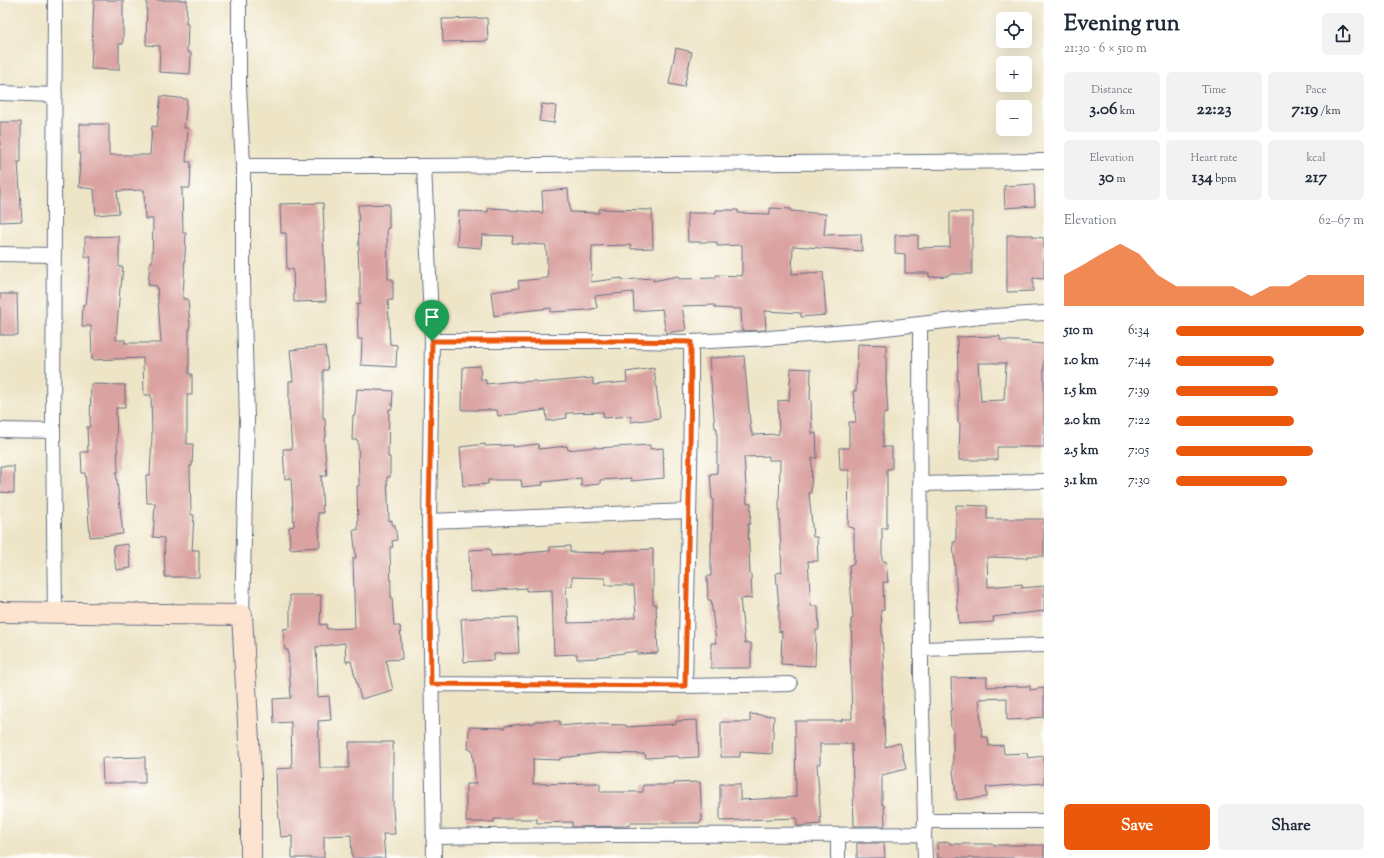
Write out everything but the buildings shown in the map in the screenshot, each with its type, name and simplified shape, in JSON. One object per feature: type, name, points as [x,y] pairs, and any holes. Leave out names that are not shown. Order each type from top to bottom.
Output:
[{"type":"street","points":[[55,0],[53,430],[55,613]]},
{"type":"street","points":[[239,0],[239,87],[243,166],[243,279],[247,419],[242,615],[252,777],[251,858]]},
{"type":"street","points":[[0,94],[55,96]]},
{"type":"street","points":[[243,166],[1044,162]]},
{"type":"street","points":[[424,166],[432,341],[429,521],[434,858]]},
{"type":"street","points":[[0,254],[54,255]]},
{"type":"street","points":[[432,341],[691,342],[830,333],[980,317],[1044,313]]},
{"type":"street","points":[[920,324],[921,673],[925,858]]},
{"type":"street","points":[[685,686],[691,430],[691,342]]},
{"type":"street","points":[[0,430],[53,430]]},
{"type":"street","points":[[920,484],[1044,481]]},
{"type":"street","points":[[429,521],[688,511]]},
{"type":"street","points":[[0,612],[242,615]]},
{"type":"street","points":[[922,649],[1044,645]]},
{"type":"street","points":[[431,684],[685,686],[790,684]]},
{"type":"street","points":[[433,837],[614,834],[838,835],[1044,821]]},
{"type":"street","points":[[838,835],[838,858]]},
{"type":"route","points":[[432,341],[691,342],[691,430],[685,686],[431,684],[429,521],[432,341]]}]
